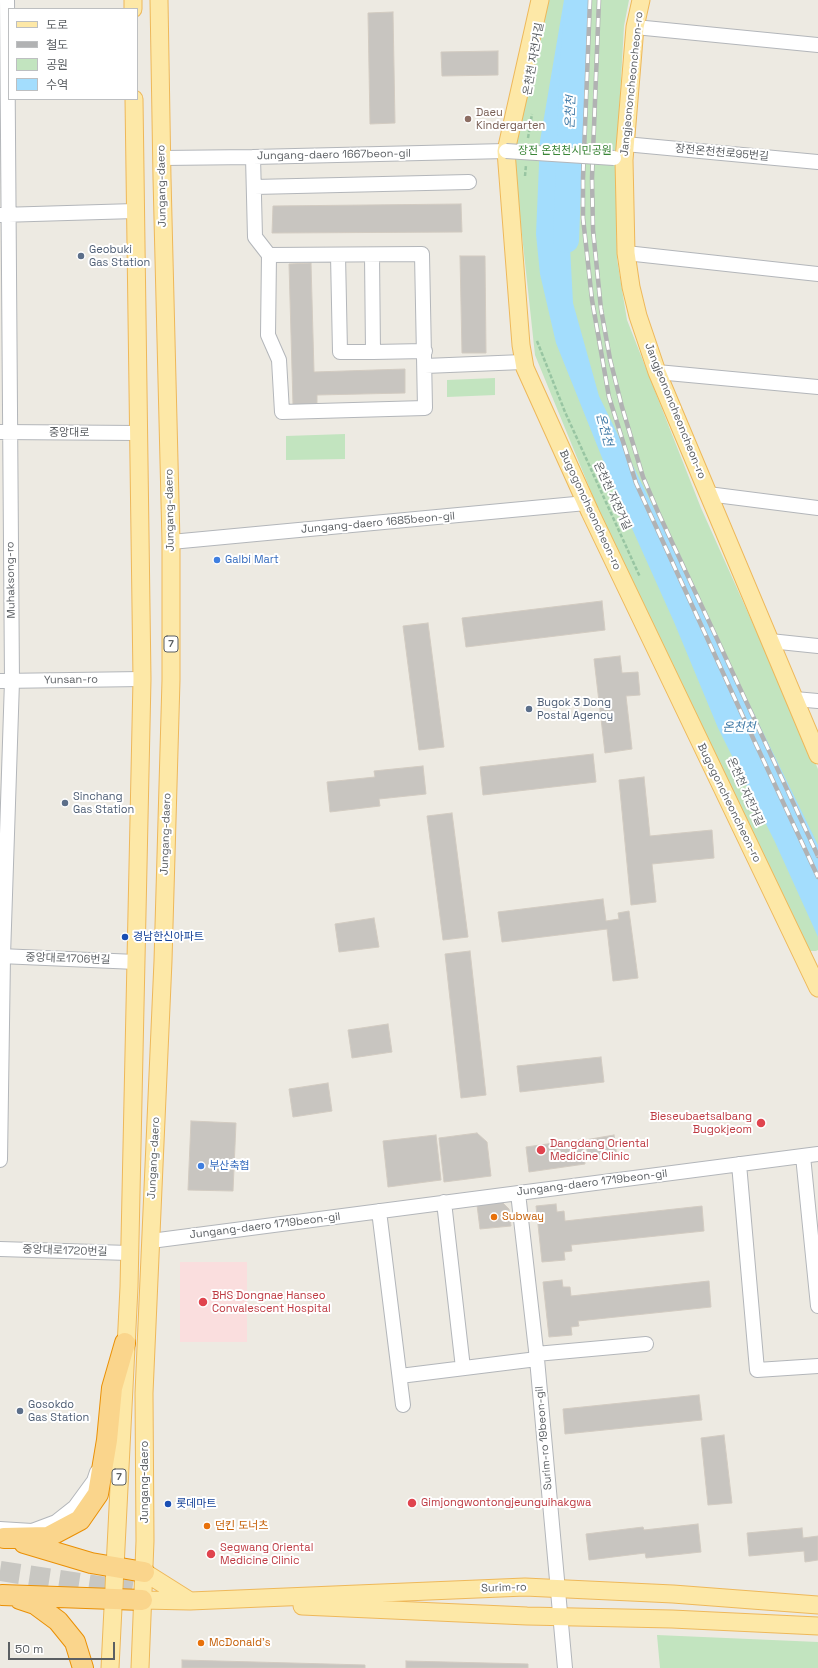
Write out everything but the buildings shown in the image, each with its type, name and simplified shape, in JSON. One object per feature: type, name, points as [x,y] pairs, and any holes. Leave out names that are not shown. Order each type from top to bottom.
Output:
[{"type":"highway","points":[[2,1533],[48,1537],[80,1520],[98,1494],[107,1440],[112,1388],[126,1343]]},
{"type":"highway","points":[[2,1533],[91,1563],[116,1566],[144,1572]]},
{"type":"highway","points":[[83,1668],[75,1642],[58,1621],[35,1604],[2,1595],[142,1600]]},
{"type":"main road","name":"Jungang-daero","points":[[140,1668],[144,1572],[144,1393],[163,961],[171,680],[171,542],[159,0]]},
{"type":"main road","name":"Bugogoncheoncheon-ro","points":[[540,0],[506,151],[523,362],[586,504],[818,988]]},
{"type":"main road","name":"Jangjeononcheoncheon-ro","points":[[640,0],[635,26],[621,154],[626,253],[631,288],[638,316],[657,372],[818,755]]},
{"type":"main road","name":"Jungang-daero","points":[[110,1668],[129,1287],[142,679],[134,100]]},
{"type":"main road","name":"Surim-ro","points":[[144,1572],[190,1601],[524,1587],[681,1595],[818,1605]]},
{"type":"main road","name":"Surim-ro","points":[[142,1600],[560,1618],[672,1619],[818,1626]]},
{"type":"street","name":"Muhaksong-ro","points":[[0,1160],[1,956],[6,681],[4,215],[7,0]]},
{"type":"street","points":[[635,26],[818,45]]},
{"type":"street","name":"Jungang-daero 1667beon-gil","points":[[162,158],[506,151],[621,154]]},
{"type":"street","name":"장전온천천로95번길","points":[[621,154],[818,162]]},
{"type":"street","points":[[253,157],[254,237],[269,255],[268,335],[279,360],[282,412],[425,408],[422,254],[269,255]]},
{"type":"street","points":[[254,188],[469,182]]},
{"type":"street","points":[[4,215],[135,211]]},
{"type":"street","points":[[626,253],[818,274]]},
{"type":"street","points":[[338,255],[340,352],[425,351]]},
{"type":"street","points":[[372,255],[373,352]]},
{"type":"street","points":[[425,366],[523,362]]},
{"type":"street","points":[[657,372],[818,387]]},
{"type":"street","name":"중앙대로","points":[[5,432],[138,433]]},
{"type":"street","points":[[708,494],[818,508]]},
{"type":"street","name":"Jungang-daero 1685beon-gil","points":[[171,542],[586,504]]},
{"type":"street","points":[[770,641],[818,646]]},
{"type":"street","name":"Yunsan-ro","points":[[6,681],[142,679]]},
{"type":"street","points":[[795,699],[818,701]]},
{"type":"street","name":"중앙대로1706번길","points":[[1,956],[136,962]]},
{"type":"street","name":"Jungang-daero 1719beon-gil","points":[[151,1241],[818,1154]]},
{"type":"street","points":[[803,1156],[818,1306]]},
{"type":"street","points":[[739,1164],[757,1370],[818,1366]]},
{"type":"street","name":"Surim-ro 19beon-gil","points":[[518,1193],[536,1356],[565,1668]]},
{"type":"street","points":[[444,1202],[463,1368]]},
{"type":"street","points":[[379,1211],[403,1406]]},
{"type":"street","name":"중앙대로1720번길","points":[[0,1249],[129,1253]]},
{"type":"street","points":[[400,1376],[463,1368],[536,1356],[646,1344]]},
{"type":"path","name":"온천천 자전거길","points":[[528,140],[533,108]]},
{"type":"path","points":[[524,179],[526,163]]},
{"type":"path","name":"온천천 자전거길","points":[[536,338],[565,412],[642,581]]},
{"type":"shaded area","points":[[180,1262],[247,1262],[247,1342],[180,1342]]},
{"type":"green space","name":"장전 온천천시민공원","points":[[544,0],[629,0],[624,26],[616,170],[617,259],[627,320],[701,508],[818,769],[818,950],[816,951],[805,951],[601,516],[535,355],[513,145]]},
{"type":"green space","points":[[495,378],[495,395],[447,397],[447,380]]},
{"type":"green space","points":[[345,434],[345,459],[286,460],[286,436]]},
{"type":"green space","points":[[657,1635],[818,1642],[818,1668],[660,1668]]},
{"type":"water","name":"온천천","points":[[564,0],[589,0],[563,114],[573,303],[599,396],[818,845],[818,937],[775,842],[718,728],[674,622],[617,495],[556,343],[540,274],[536,234],[540,141]]},
{"type":"waterway","name":"온천천","points":[[566,240],[573,61],[578,0]]},
{"type":"tunnel","points":[[0,1571],[132,1591]]},
{"type":"railway","points":[[590,0],[583,178],[583,218],[592,300],[609,397],[636,483],[818,877]]},
{"type":"railway","points":[[599,0],[592,178],[593,230],[601,309],[610,359],[622,407],[643,477],[658,512],[818,856]]},
{"type":"place","name":"Daeu Kindergarten","points":[[468,119]]},
{"type":"place","name":"Geobuki Gas Station","points":[[81,256]]},
{"type":"place","name":"Galbi Mart","points":[[217,560]]},
{"type":"place","name":"Bugok 3 Dong Postal Agency","points":[[529,709]]},
{"type":"place","name":"Sinchang Gas Station","points":[[65,803]]},
{"type":"place","name":"경남한신아파트","points":[[125,937]]},
{"type":"place","name":"Bieseubaetsalbang Bugokjeom","points":[[761,1123]]},
{"type":"place","name":"Dangdang Oriental Medicine Clinic","points":[[541,1150]]},
{"type":"place","name":"부산축협","points":[[201,1166]]},
{"type":"place","name":"Subway","points":[[494,1217]]},
{"type":"place","name":"BHS Dongnae Hanseo Convalescent Hospital","points":[[203,1302]]},
{"type":"place","name":"Gosokdo Gas Station","points":[[20,1411]]},
{"type":"place","name":"Gimjongwontongjeunguihakgwa","points":[[412,1503]]},
{"type":"place","name":"롯데마트","points":[[168,1504]]},
{"type":"place","name":"던킨 도너츠","points":[[207,1526]]},
{"type":"place","name":"Segwang Oriental Medicine Clinic","points":[[211,1554]]},
{"type":"place","name":"McDonald's","points":[[201,1643]]}]
